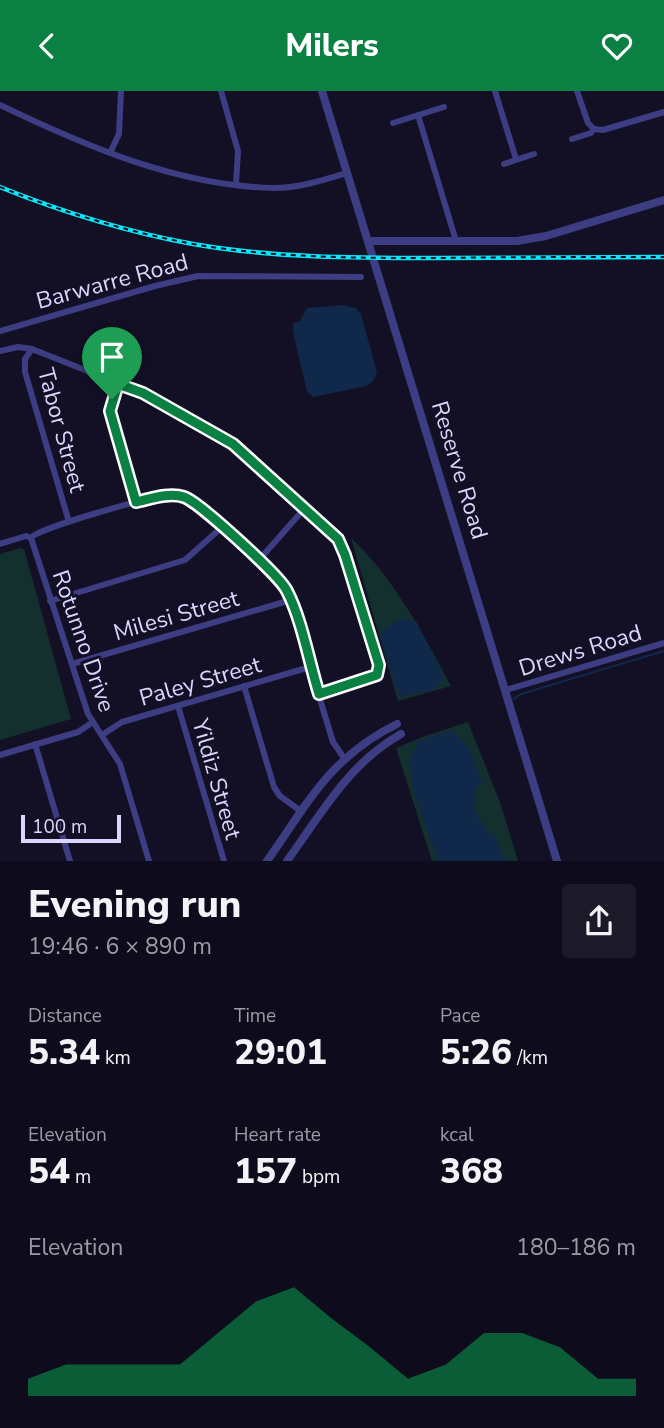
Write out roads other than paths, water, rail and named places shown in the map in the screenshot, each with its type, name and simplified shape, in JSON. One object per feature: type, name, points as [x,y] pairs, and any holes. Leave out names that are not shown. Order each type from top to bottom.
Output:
[{"type":"street","points":[[110,153],[119,134],[121,91]]},
{"type":"street","points":[[221,91],[239,151],[236,184]]},
{"type":"street","name":"Reserve Road","points":[[322,91],[370,241],[557,861]]},
{"type":"street","points":[[495,91],[516,159]]},
{"type":"street","points":[[577,91],[586,118],[594,129],[603,130],[664,112]]},
{"type":"street","points":[[0,105],[148,167],[236,184],[275,188],[293,187],[348,173]]},
{"type":"street","points":[[393,123],[444,107]]},
{"type":"street","points":[[418,115],[456,241]]},
{"type":"street","points":[[572,139],[591,133],[594,129]]},
{"type":"street","points":[[504,164],[534,154]]},
{"type":"street","points":[[370,241],[517,241],[546,236],[664,201]]},
{"type":"street","name":"Barwarre Road","points":[[0,331],[198,276],[361,277]]},
{"type":"street","points":[[0,351],[18,347],[32,349],[143,393],[233,444],[342,546],[379,673],[319,694]]},
{"type":"street","name":"Tabor Street","points":[[32,349],[25,359],[25,372],[69,522]]},
{"type":"street","points":[[118,384],[110,411],[136,502]]},
{"type":"street","points":[[0,544],[26,536],[31,538],[36,533],[136,502],[165,496],[183,497],[222,527],[282,582],[291,600],[333,742],[355,769]]},
{"type":"street","points":[[259,560],[304,509]]},
{"type":"street","points":[[50,601],[185,560],[222,527]]},
{"type":"street","name":"Rotunno Drive","points":[[31,538],[50,601],[93,722],[120,764],[149,861]]},
{"type":"street","name":"Milesi Street","points":[[72,664],[291,600]]},
{"type":"street","name":"Drews Road","points":[[506,690],[664,643]]},
{"type":"street","name":"Paley Street","points":[[102,735],[119,723],[310,667]]},
{"type":"street","points":[[244,686],[274,787],[281,798],[315,822]]},
{"type":"street","name":"Yildiz Street","points":[[177,706],[224,861]]},
{"type":"street","points":[[0,755],[78,732],[93,722]]},
{"type":"street","points":[[267,861],[344,758],[364,742],[397,724]]},
{"type":"street","points":[[287,861],[355,769],[379,747],[401,734]]},
{"type":"street","points":[[35,744],[70,861]]},
{"type":"water","points":[[342,305],[356,308],[361,314],[377,372],[373,381],[366,386],[313,397],[307,392],[293,323],[300,321],[307,308]]},
{"type":"water","points":[[400,618],[416,621],[443,675],[443,680],[432,691],[399,696],[381,640],[382,632]]},
{"type":"water","points":[[450,732],[457,735],[467,746],[474,761],[482,783],[475,788],[474,809],[487,833],[494,834],[505,861],[438,861],[414,791],[409,760],[419,740]]},
{"type":"waterway","points":[[513,699],[521,694],[664,651]]},
{"type":"railway","points":[[0,187],[47,205],[120,227],[223,249],[375,258],[664,257]]}]
